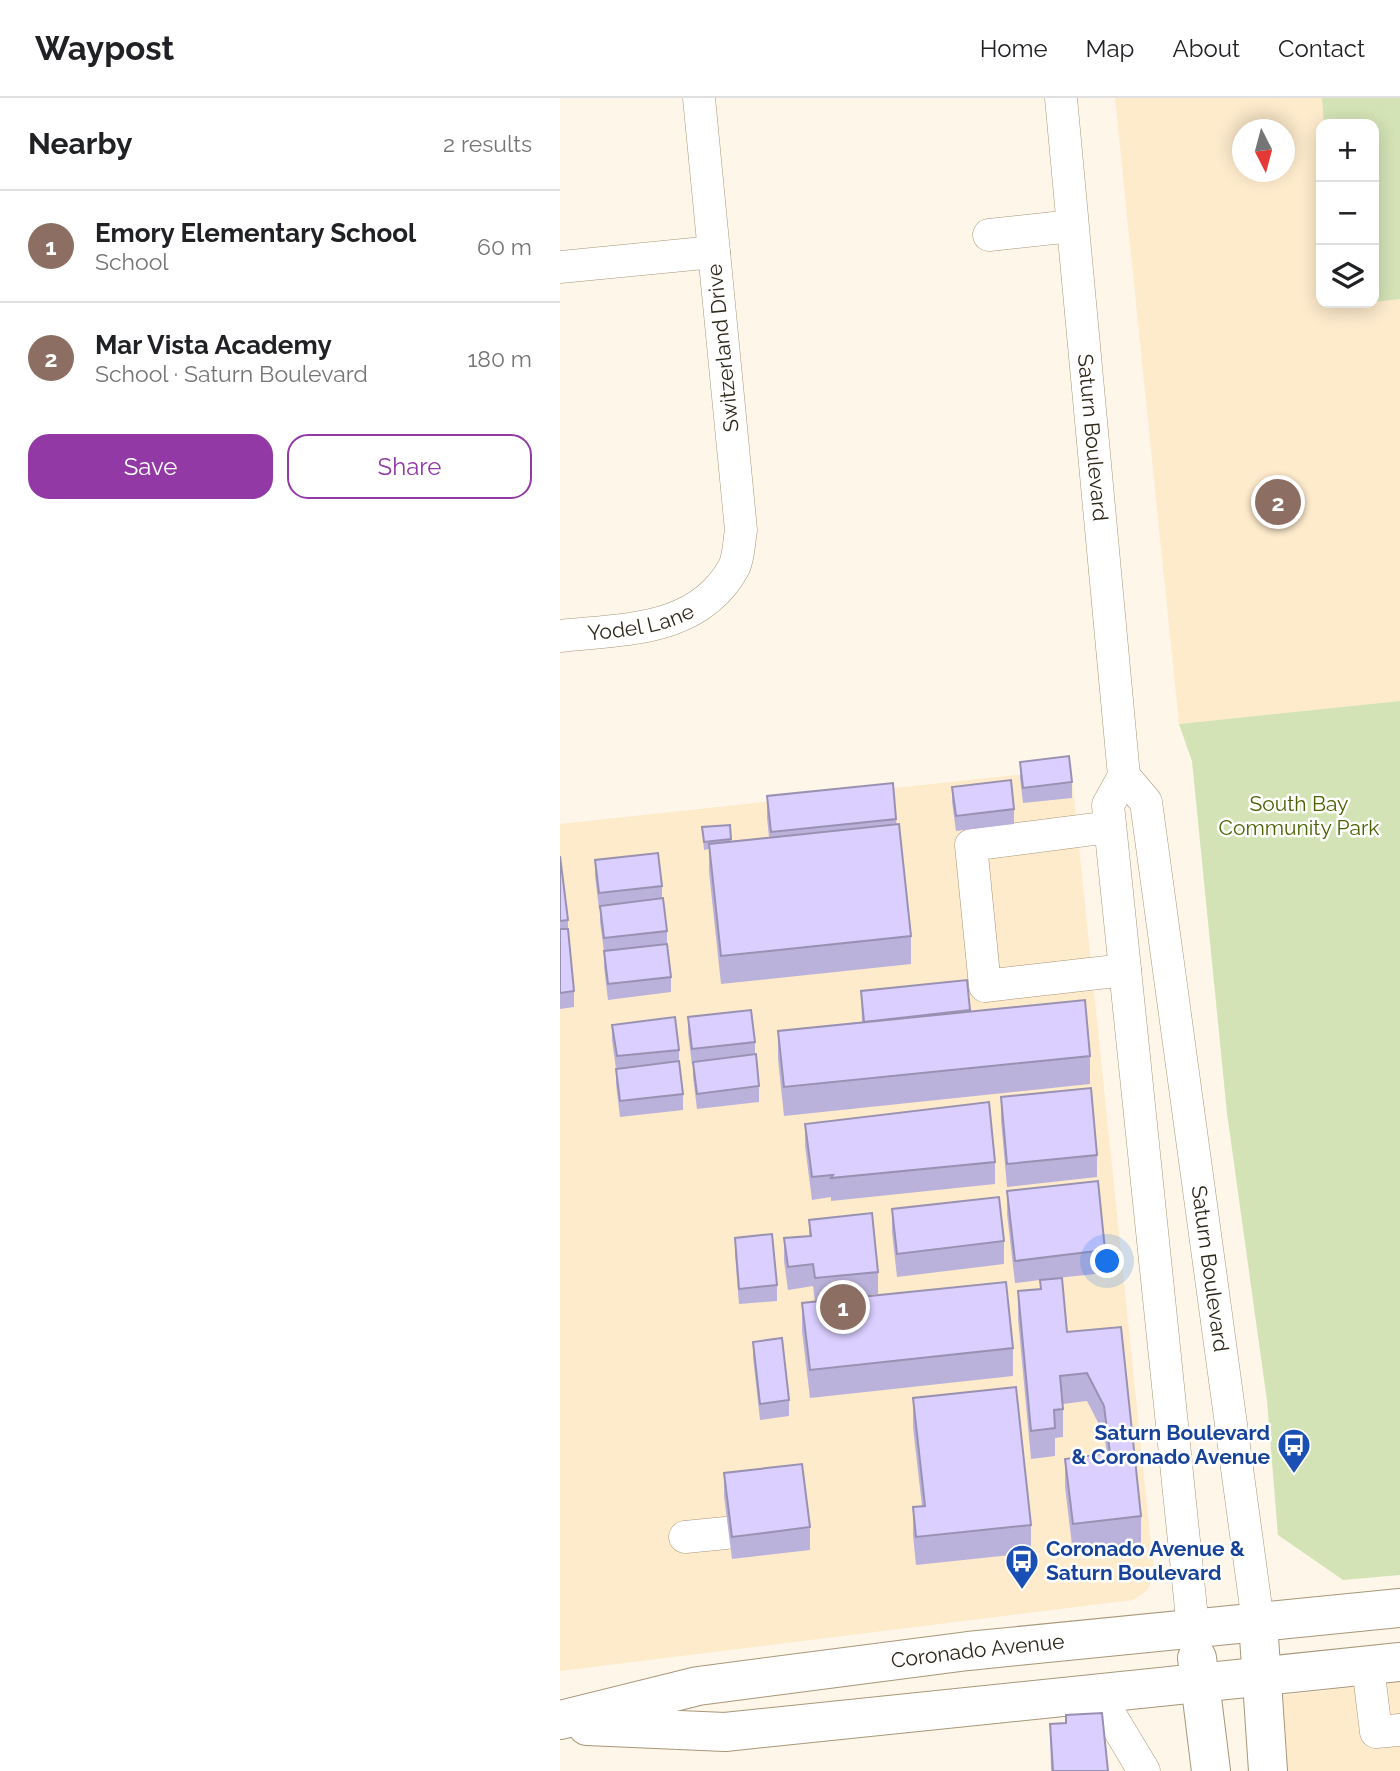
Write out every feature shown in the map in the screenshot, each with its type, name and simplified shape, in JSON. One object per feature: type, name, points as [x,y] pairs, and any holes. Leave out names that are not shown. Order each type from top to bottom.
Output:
[{"type":"main road","name":"Coronado Avenue","points":[[560,1723],[698,1686],[954,1653],[1400,1608]]},
{"type":"main road","name":"Saturn Boulevard","points":[[1258,1622],[1268,1771]]},
{"type":"main road","points":[[1193,1628],[1210,1771]]},
{"type":"main road","name":"Coronado Avenue","points":[[560,1723],[725,1732],[1384,1664]]},
{"type":"street","name":"Switzerland Drive","points":[[699,98],[741,530],[735,565],[716,593]]},
{"type":"street","name":"Saturn Boulevard","points":[[1061,98],[1124,776],[1146,802],[1258,1622]]},
{"type":"street","points":[[989,235],[1072,226]]},
{"type":"street","points":[[560,267],[713,252]]},
{"type":"street","name":"Yodel Lane","points":[[560,636],[636,628],[671,621],[695,611],[716,593]]},
{"type":"street","points":[[1124,776],[1108,805],[1193,1628]]},
{"type":"street","points":[[1111,827],[971,845],[985,986],[1125,970]]},
{"type":"street","points":[[685,1537],[726,1533]]},
{"type":"street","points":[[1384,1664],[1388,1731]]},
{"type":"street","points":[[1097,1693],[1144,1771]]},
{"type":"shaded area","points":[[1115,98],[1400,98],[1400,701],[1179,724]]},
{"type":"shaded area","points":[[1071,769],[1154,1573],[1148,1590],[1133,1600],[560,1671],[560,824]]},
{"type":"shaded area","points":[[1400,1682],[1400,1771],[1282,1771],[1275,1696]]},
{"type":"green space","points":[[1322,98],[1400,98],[1400,299],[1379,301],[1379,119],[1324,119]]},
{"type":"green space","name":"South Bay Community Park","points":[[1400,701],[1400,1575],[1343,1580],[1278,1535],[1267,1401],[1227,1113],[1192,761],[1179,724]]},
{"type":"building","points":[[1069,756],[1072,782],[1023,788],[1020,762]]},
{"type":"building","points":[[1011,780],[1014,809],[956,816],[952,787]]},
{"type":"building","points":[[893,783],[896,819],[771,832],[767,796]]},
{"type":"building","points":[[899,824],[911,936],[721,956],[709,844]]},
{"type":"building","points":[[730,825],[731,839],[704,842],[702,827]]},
{"type":"building","points":[[658,853],[662,886],[599,893],[595,860]]},
{"type":"building","points":[[560,856],[568,920],[560,921]]},
{"type":"building","points":[[663,898],[667,931],[604,938],[600,906]]},
{"type":"building","points":[[560,929],[568,929],[574,991],[560,993]]},
{"type":"building","points":[[667,944],[671,977],[608,984],[604,951]]},
{"type":"building","points":[[967,980],[970,1010],[864,1022],[861,991]]},
{"type":"building","points":[[1085,1000],[1090,1056],[784,1087],[778,1031]]},
{"type":"building","points":[[751,1010],[755,1042],[692,1049],[688,1017]]},
{"type":"building","points":[[675,1017],[679,1050],[617,1056],[612,1025]]},
{"type":"building","points":[[756,1054],[759,1086],[697,1094],[693,1062]]},
{"type":"building","points":[[679,1061],[683,1094],[620,1101],[616,1069]]},
{"type":"building","points":[[1091,1088],[1097,1155],[1007,1164],[1001,1097]]},
{"type":"building","points":[[989,1102],[995,1162],[831,1178],[833,1175],[812,1177],[805,1124]]},
{"type":"building","points":[[1098,1181],[1105,1250],[1015,1261],[1007,1191]]},
{"type":"building","points":[[999,1197],[1004,1241],[897,1254],[892,1209]]},
{"type":"building","points":[[872,1213],[878,1272],[815,1278],[813,1264],[788,1267],[784,1238],[811,1236],[809,1220]]},
{"type":"building","points":[[772,1234],[777,1285],[739,1289],[735,1238]]},
{"type":"building","points":[[1062,1278],[1067,1332],[1121,1327],[1141,1516],[1073,1524],[1065,1459],[1110,1453],[1104,1406],[1087,1373],[1060,1376],[1063,1409],[1054,1410],[1055,1428],[1031,1431],[1018,1291],[1041,1289],[1040,1280]]},
{"type":"building","points":[[1006,1282],[1013,1348],[810,1370],[802,1303]]},
{"type":"building","points":[[782,1338],[789,1400],[760,1404],[753,1342]]},
{"type":"building","points":[[1016,1387],[1031,1525],[916,1537],[913,1507],[925,1506],[913,1398]]},
{"type":"building","points":[[802,1464],[810,1527],[732,1537],[724,1473]]},
{"type":"building","points":[[1102,1713],[1108,1771],[1053,1771],[1050,1724],[1066,1723],[1066,1715]]},
{"type":"place","name":"Mar Vista Academy","points":[[1278,502]]},
{"type":"place","name":"Emory Elementary School","points":[[843,1307]]},
{"type":"place","name":"Saturn Boulevard & Coronado Avenue","points":[[1294,1475]]},
{"type":"place","name":"Coronado Avenue & Saturn Boulevard","points":[[1022,1591]]}]
